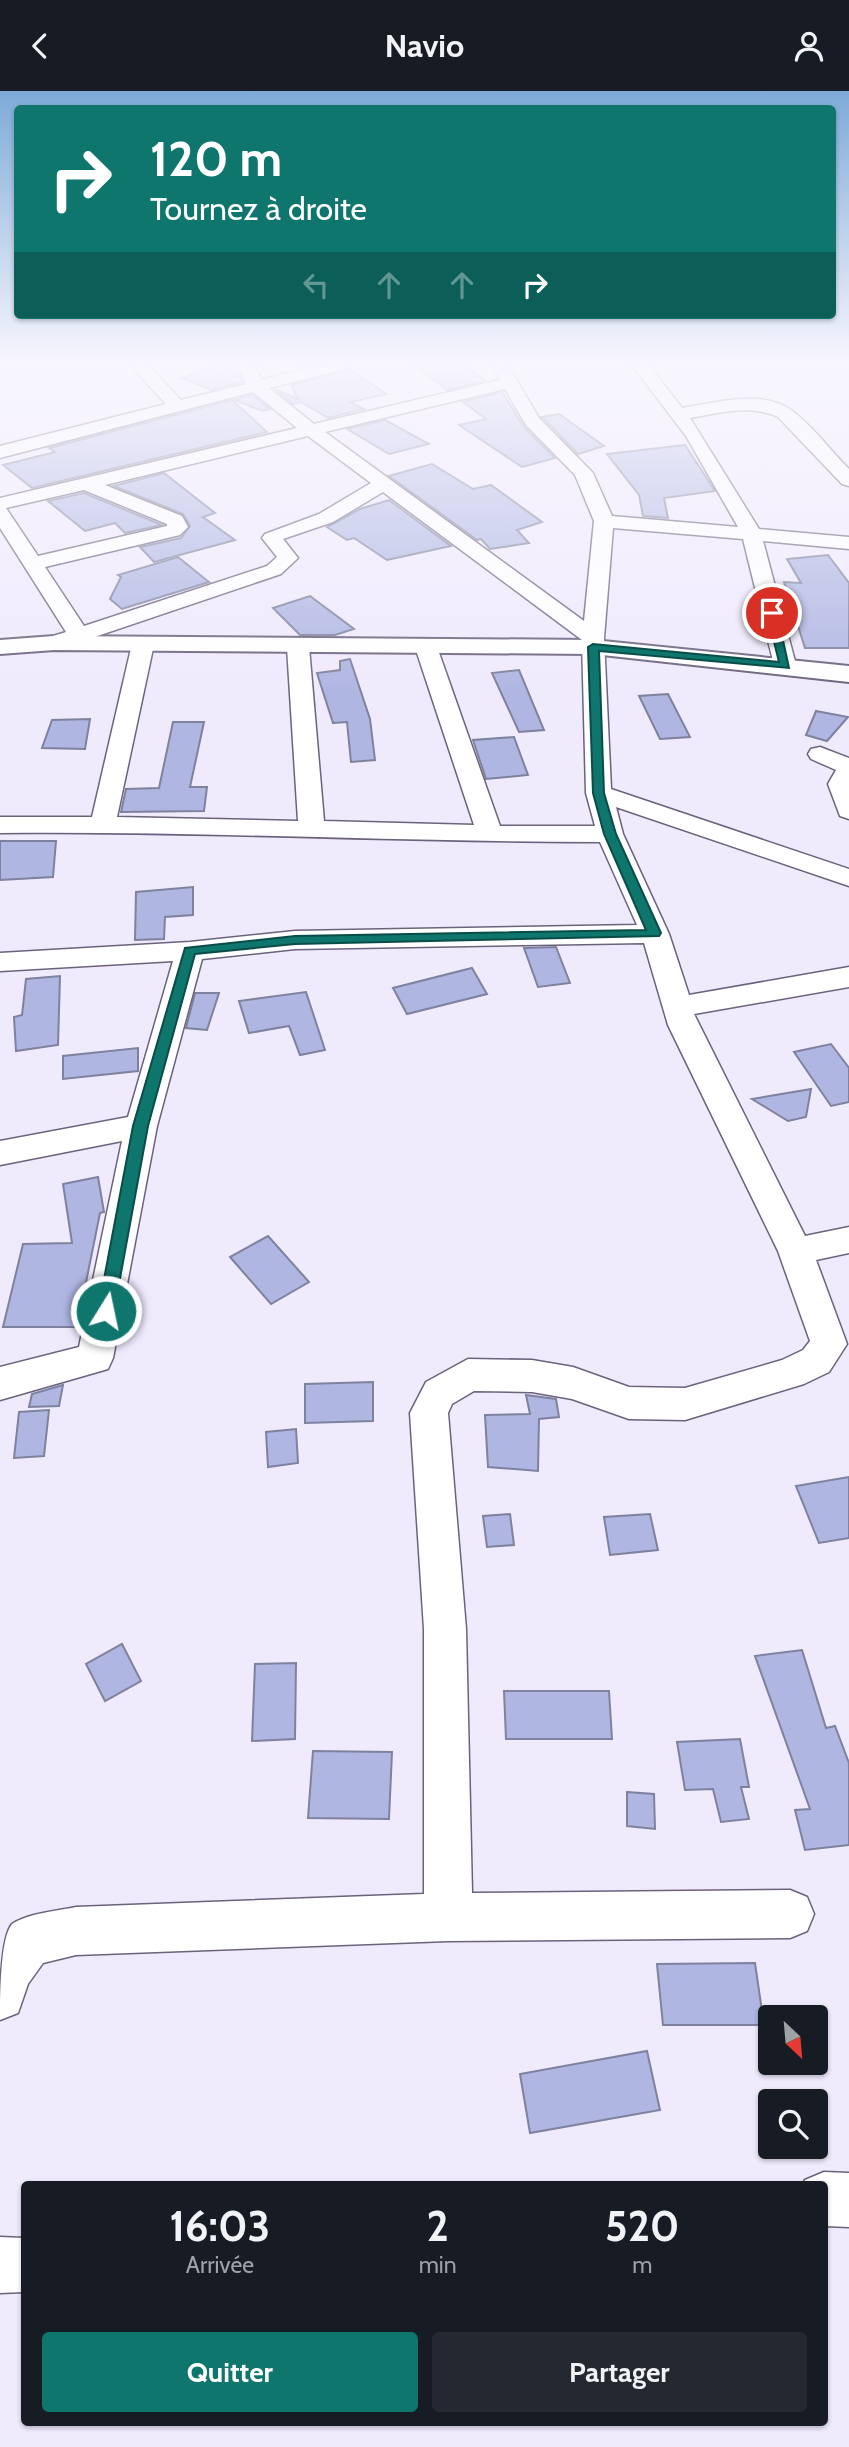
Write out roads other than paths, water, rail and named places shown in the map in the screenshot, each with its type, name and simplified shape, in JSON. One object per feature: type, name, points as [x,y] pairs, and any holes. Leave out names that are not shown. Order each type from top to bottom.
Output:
[{"type":"street","points":[[0,504],[128,474]]},
{"type":"street","points":[[370,474],[593,643]]},
{"type":"street","points":[[448,1917],[445,1629],[429,1413],[439,1393],[468,1375],[531,1375],[573,1383],[629,1403],[685,1404],[791,1373],[816,1361],[829,1345],[795,1251],[683,1025],[654,933],[610,834],[599,793],[593,643],[604,521],[584,474]]},
{"type":"street","points":[[717,474],[751,533],[785,666]]},
{"type":"street","points":[[34,563],[173,531],[178,527],[175,520],[86,484]]},
{"type":"street","points":[[54,643],[274,570],[288,558],[272,538],[279,533],[326,518],[384,484]]},
{"type":"street","points":[[0,513],[79,635]]},
{"type":"street","points":[[604,521],[849,543]]},
{"type":"street","points":[[0,648],[54,643],[426,647],[593,643],[849,674]]},
{"type":"street","points":[[103,823],[143,644]]},
{"type":"street","points":[[298,647],[312,830]]},
{"type":"street","points":[[426,647],[490,835]]},
{"type":"street","points":[[820,754],[849,767],[841,784],[849,811]]},
{"type":"street","points":[[599,793],[849,878]]},
{"type":"street","points":[[0,825],[103,823],[490,835],[610,834]]},
{"type":"street","points":[[0,962],[190,951],[295,940],[654,933]]},
{"type":"street","points":[[0,1384],[48,1368],[77,1365],[95,1358],[141,1126],[190,951]]},
{"type":"street","points":[[677,1007],[849,977]]},
{"type":"street","points":[[0,1153],[141,1126]]},
{"type":"street","points":[[795,1251],[849,1240]]},
{"type":"street","points":[[0,1995],[8,1971],[29,1941],[76,1931],[448,1917],[790,1914]]},
{"type":"street","points":[[828,2199],[849,2200]]},
{"type":"street","points":[[0,2265],[21,2265]]}]
